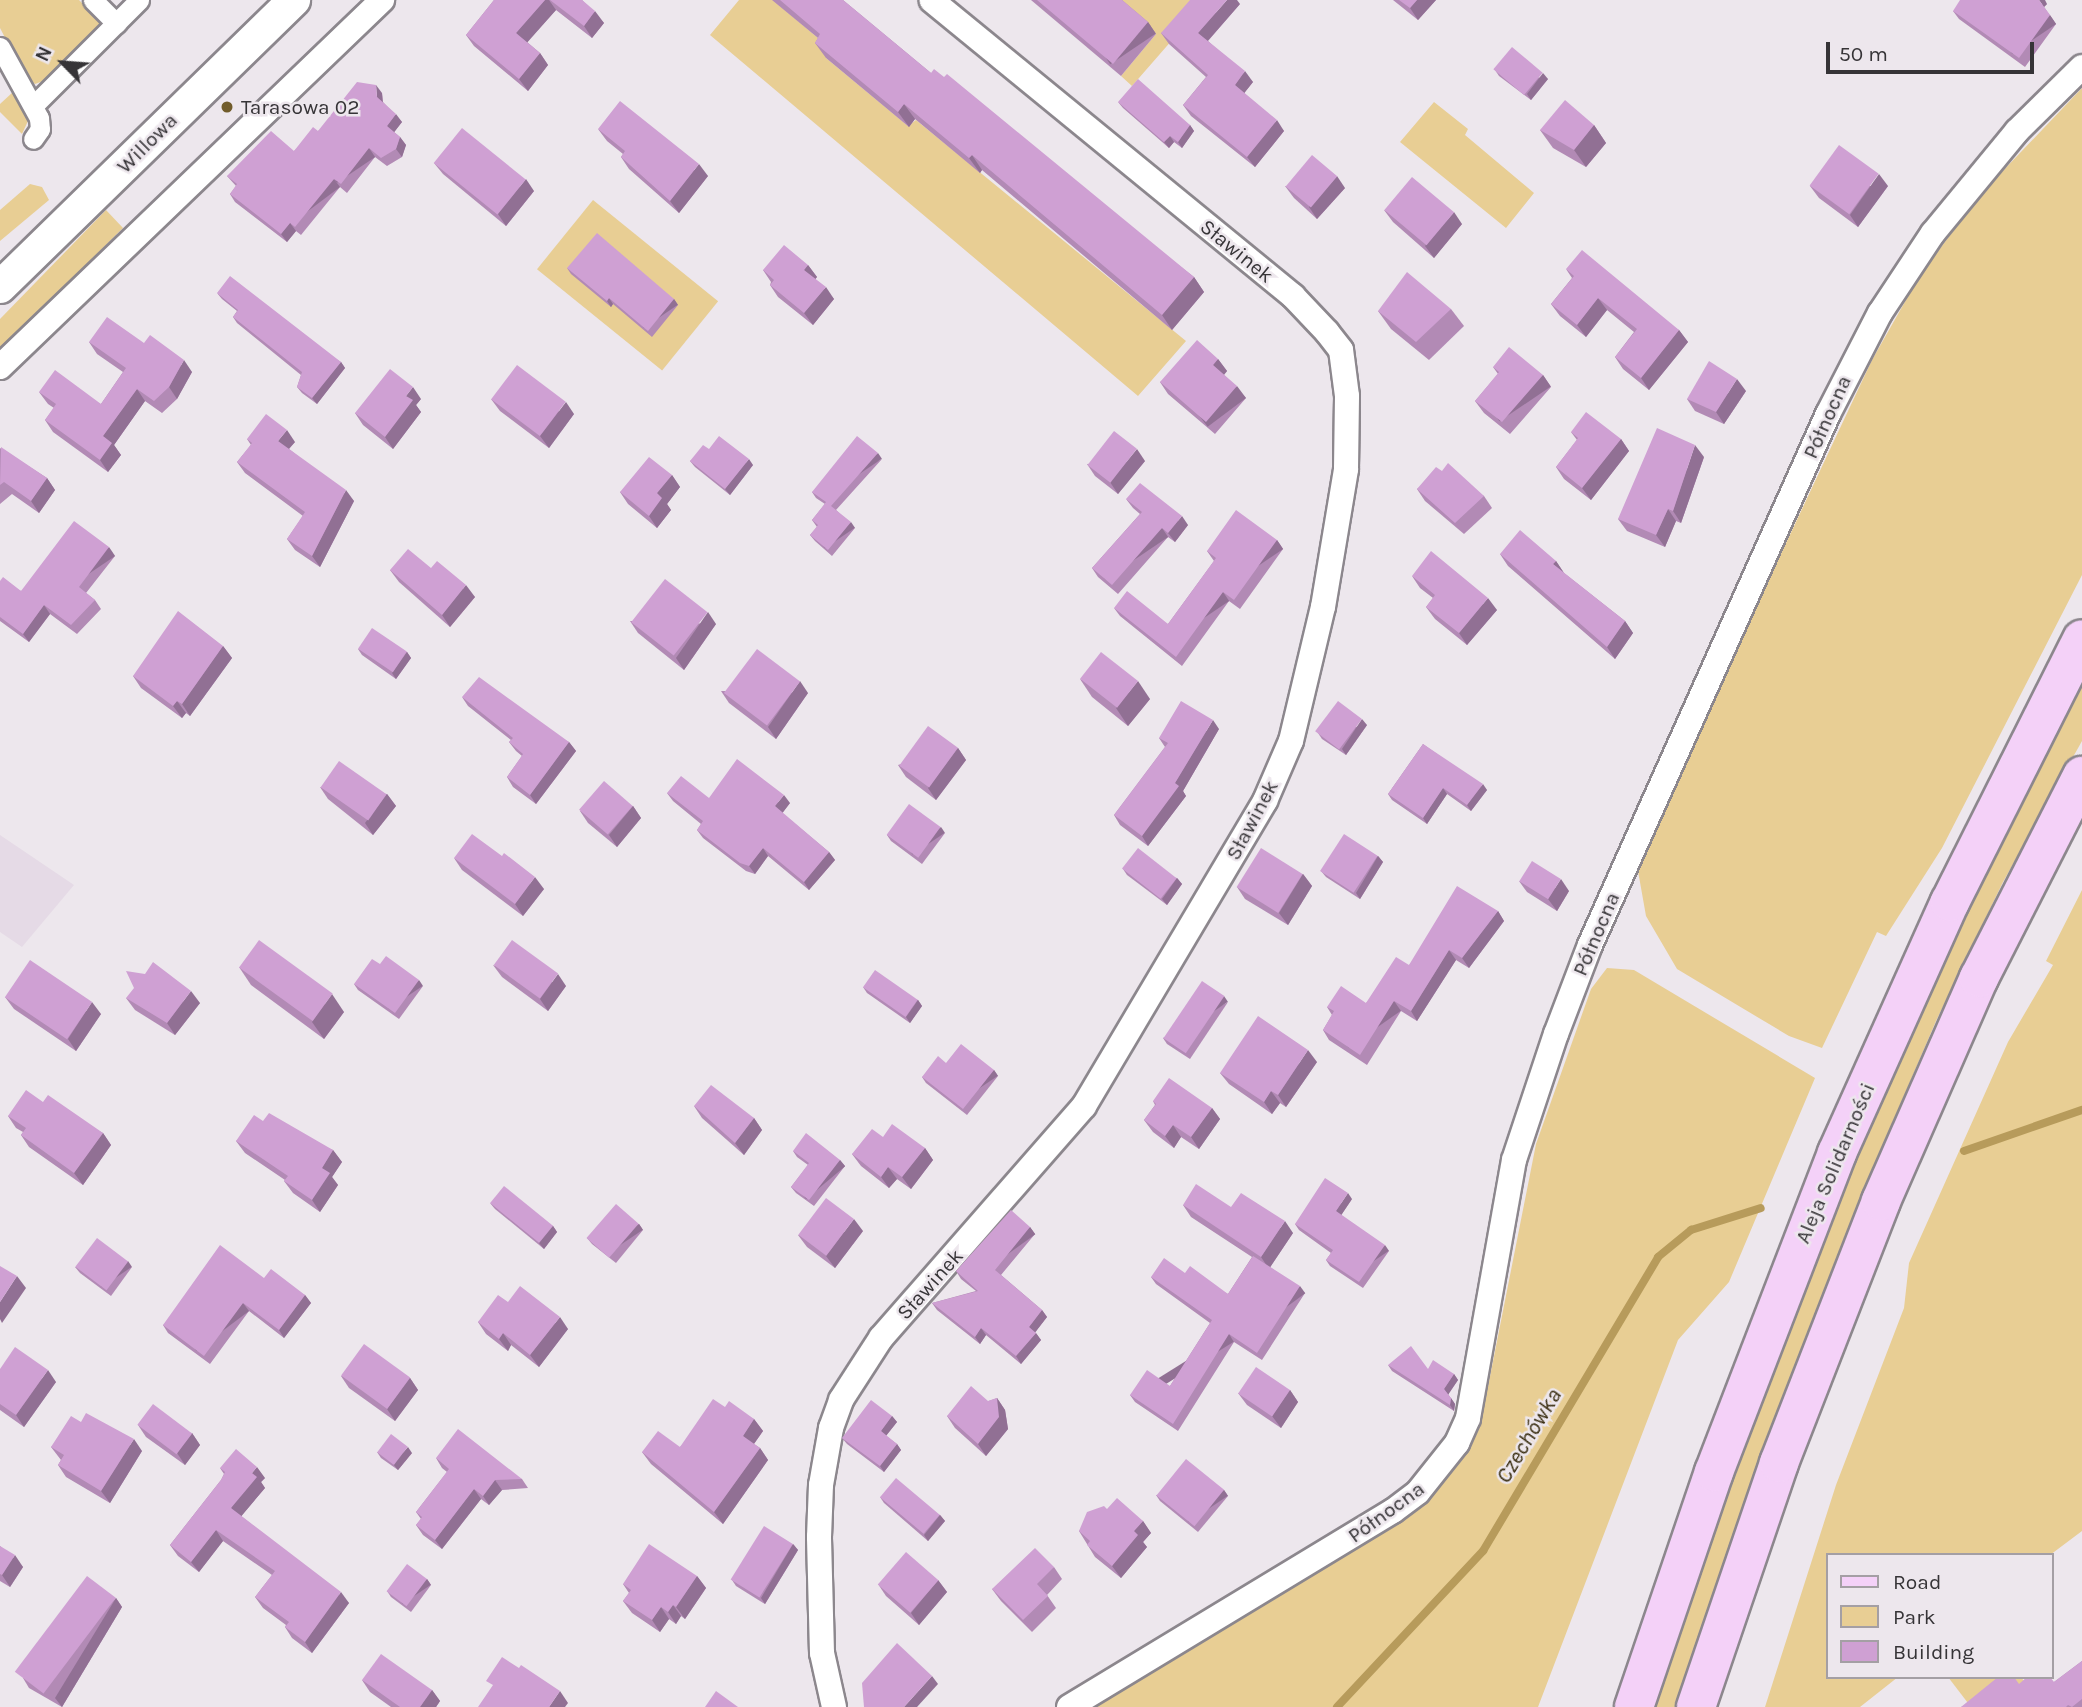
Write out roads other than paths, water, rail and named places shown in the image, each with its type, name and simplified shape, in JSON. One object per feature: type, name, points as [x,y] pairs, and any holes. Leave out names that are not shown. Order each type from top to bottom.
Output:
[{"type":"main road","name":"Aleja Solidarności","points":[[1634,1707],[1718,1460],[1837,1153],[1950,902],[2082,639]]},
{"type":"main road","points":[[1696,1707],[1779,1463],[1881,1201],[1979,978],[2082,776]]},
{"type":"street","points":[[93,0],[116,23]]},
{"type":"street","points":[[33,106],[139,0]]},
{"type":"street","name":"Willowa","points":[[0,287],[294,0]]},
{"type":"street","points":[[0,367],[382,0]]},
{"type":"street","name":"Sławinek","points":[[834,1707],[822,1653],[819,1537],[821,1485],[831,1429],[841,1400],[881,1338],[1084,1106],[1265,801],[1291,741],[1324,607],[1346,469],[1347,396],[1341,350],[1327,332],[1293,296],[932,0]]},
{"type":"street","points":[[0,47],[41,124],[33,139]]},
{"type":"street","name":"Północna","points":[[1069,1707],[1393,1511],[1418,1492],[1457,1443],[1468,1418],[1514,1160],[1556,1034],[1590,945],[1839,389],[1880,313],[1933,233],[2017,131],[2082,67]]},
{"type":"waterway","name":"Czechówka","points":[[1964,1151],[2082,1110]]},
{"type":"waterway","name":"Czechówka","points":[[1337,1707],[1483,1551],[1658,1257],[1691,1230],[1761,1208]]},
{"type":"place","name":"Tarasowa 02","points":[[227,107]]}]
